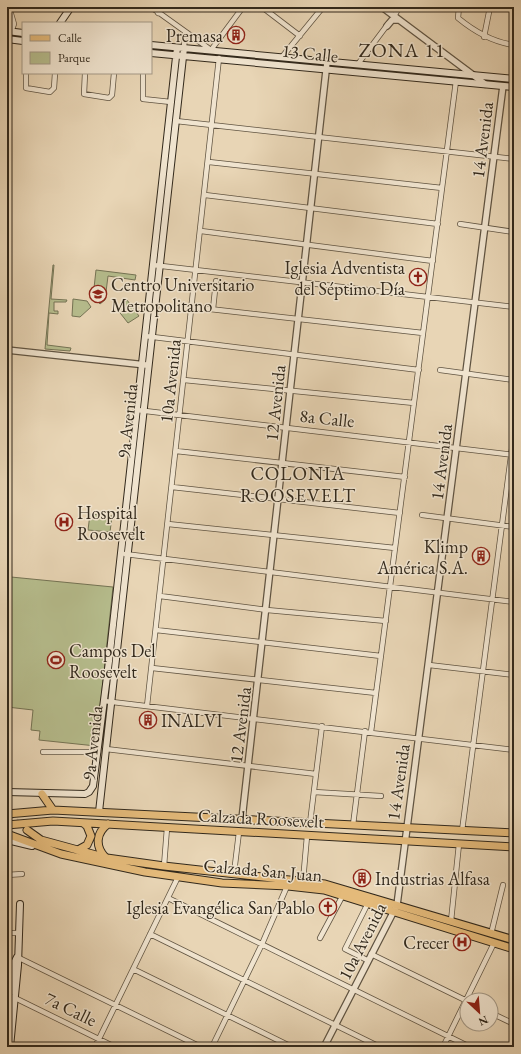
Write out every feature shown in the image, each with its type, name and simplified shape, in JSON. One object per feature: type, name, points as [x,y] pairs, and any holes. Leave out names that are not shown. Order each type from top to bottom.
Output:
[{"type":"main road","points":[[61,22],[72,7]]},
{"type":"main road","points":[[9,32],[22,33]]},
{"type":"main road","points":[[7,39],[22,41]]},
{"type":"main road","name":"13 Calle","points":[[152,45],[514,79]]},
{"type":"main road","name":"9a Avenida","points":[[42,794],[85,794],[90,792],[93,786],[124,554],[156,266],[171,102],[181,48]]},
{"type":"main road","name":"13 Calle","points":[[152,53],[219,58],[514,87]]},
{"type":"main road","name":"9a Avenida","points":[[158,243],[176,121],[180,55]]},
{"type":"main road","name":"9a Avenida","points":[[100,812],[112,702],[124,554]]},
{"type":"main road","points":[[7,792],[42,794],[53,810]]},
{"type":"main road","name":"Calzada Roosevelt","points":[[7,814],[53,810],[514,833]]},
{"type":"main road","name":"Calzada Roosevelt","points":[[7,825],[53,821],[514,847]]},
{"type":"main road","points":[[78,850],[87,845],[90,841],[90,831],[84,823]]},
{"type":"main road","points":[[105,857],[99,848],[98,842],[100,832],[108,824]]},
{"type":"main road","name":"Calzada San Juan","points":[[27,830],[41,840],[105,857],[164,866],[234,873],[324,890],[514,949]]},
{"type":"main road","name":"Calzada San Juan","points":[[7,834],[61,854],[112,866],[178,877],[222,883],[303,881],[325,884],[514,940]]},
{"type":"main road","points":[[7,840],[61,854]]},
{"type":"main road","points":[[10,1042],[15,998],[20,904]]},
{"type":"main road","points":[[12,1028],[8,1014],[10,965],[17,957]]},
{"type":"main road","points":[[8,1014],[13,1020]]},
{"type":"street","points":[[9,7],[14,24],[9,32]]},
{"type":"street","points":[[151,7],[211,50],[243,7]]},
{"type":"street","points":[[158,13],[163,7]]},
{"type":"street","points":[[262,7],[300,36]]},
{"type":"street","points":[[282,57],[323,7]]},
{"type":"street","points":[[358,64],[395,15],[399,7]]},
{"type":"street","points":[[459,7],[458,18],[484,37],[514,45]]},
{"type":"street","points":[[484,37],[490,7]]},
{"type":"street","points":[[384,9],[395,15],[476,75],[485,84]]},
{"type":"street","points":[[395,15],[476,75]]},
{"type":"street","points":[[387,26],[394,20],[404,23]]},
{"type":"street","name":"9a Avenida","points":[[181,48],[185,32]]},
{"type":"street","name":"10a Avenida","points":[[147,706],[209,162],[219,58]]},
{"type":"street","name":"12 Avenida","points":[[242,819],[267,610],[327,62]]},
{"type":"street","points":[[26,74],[26,88],[53,91],[55,74]]},
{"type":"street","points":[[85,74],[84,94],[111,97],[114,74]]},
{"type":"street","points":[[144,74],[142,99],[171,102]]},
{"type":"street","points":[[371,732],[456,81]]},
{"type":"street","name":"14 Avenida","points":[[405,841],[439,593],[503,86]]},
{"type":"street","points":[[176,121],[514,159]]},
{"type":"street","points":[[209,162],[442,188]]},
{"type":"street","points":[[205,195],[438,224]]},
{"type":"street","points":[[460,224],[514,232]]},
{"type":"street","points":[[201,231],[433,260]]},
{"type":"street","points":[[156,266],[514,307]]},
{"type":"street","points":[[213,309],[216,281]]},
{"type":"street","points":[[192,307],[423,334]]},
{"type":"street","points":[[148,336],[418,370]]},
{"type":"street","points":[[7,350],[145,365]]},
{"type":"street","points":[[440,370],[514,380]]},
{"type":"street","points":[[184,380],[414,403]]},
{"type":"street","name":"8a Calle","points":[[140,410],[513,454]]},
{"type":"street","points":[[462,831],[502,525],[513,454],[514,433]]},
{"type":"street","points":[[176,451],[405,477]]},
{"type":"street","points":[[172,487],[400,513]]},
{"type":"street","points":[[422,515],[514,527]]},
{"type":"street","points":[[168,524],[395,548]]},
{"type":"street","points":[[124,554],[514,602]]},
{"type":"street","points":[[160,596],[267,610],[386,621]]},
{"type":"street","points":[[156,630],[263,644],[381,656]]},
{"type":"street","points":[[429,665],[514,675]]},
{"type":"street","points":[[152,668],[376,693]]},
{"type":"street","points":[[104,701],[514,750]]},
{"type":"street","points":[[310,823],[322,726]]},
{"type":"street","points":[[353,825],[355,795],[365,731]]},
{"type":"street","points":[[106,749],[249,764],[316,774]]},
{"type":"street","points":[[43,752],[98,752]]},
{"type":"street","points":[[314,792],[381,796]]},
{"type":"street","points":[[164,866],[167,828]]},
{"type":"street","points":[[234,873],[239,832]]},
{"type":"street","points":[[303,881],[307,836]]},
{"type":"street","name":"10a Avenida","points":[[324,1047],[397,905],[405,841]]},
{"type":"street","points":[[450,921],[459,844]]},
{"type":"street","points":[[7,875],[22,874]]},
{"type":"street","points":[[95,1047],[178,877]]},
{"type":"street","points":[[212,1047],[262,944],[288,882]]},
{"type":"street","points":[[491,934],[503,885]]},
{"type":"street","points":[[320,938],[343,895]]},
{"type":"street","points":[[168,898],[470,1047]]},
{"type":"street","points":[[368,903],[345,949],[368,960]]},
{"type":"street","points":[[7,933],[18,933]]},
{"type":"street","points":[[150,934],[380,1047]]},
{"type":"street","points":[[470,992],[494,943]]},
{"type":"street","points":[[371,954],[459,998]]},
{"type":"street","points":[[17,957],[201,1047]]},
{"type":"street","points":[[133,969],[292,1047]]},
{"type":"street","name":"7a Calle","points":[[15,998],[115,1047]]},
{"type":"street","points":[[443,1047],[459,1015]]},
{"type":"street","points":[[499,1017],[514,1024]]},
{"type":"street","points":[[10,1042],[22,1047]]},
{"type":"green space","points":[[53,265],[51,299],[67,300],[66,302],[54,302],[54,311],[58,311],[58,314],[49,313],[47,345],[71,348],[70,351],[45,349]]},
{"type":"green space","points":[[96,270],[136,275],[135,280],[108,276],[105,300],[100,304],[93,297]]},
{"type":"green space","points":[[73,299],[87,301],[91,307],[80,317],[72,316]]},
{"type":"green space","points":[[127,300],[139,316],[128,323],[117,309]]},
{"type":"green space","points":[[90,514],[112,516],[110,532],[88,530]]},
{"type":"green space","name":"Campos Del Roosevelt","points":[[11,577],[113,587],[96,746],[39,740],[40,731],[31,730],[33,710],[7,707],[7,614]]},
{"type":"tunnel","points":[[7,815],[27,830]]},
{"type":"place","name":"Premasa","points":[[236,35]]},
{"type":"place","name":"Iglesia Adventista del Séptimo Día","points":[[418,277]]},
{"type":"place","name":"Centro Universitario Metropolitano","points":[[98,294]]},
{"type":"place","name":"Hospital Roosevelt","points":[[64,522]]},
{"type":"place","name":"Klimp América S.A.","points":[[481,556]]},
{"type":"place","name":"Campos Del Roosevelt","points":[[56,660]]},
{"type":"place","name":"INALVI","points":[[148,720]]},
{"type":"place","name":"Industrias Alfasa","points":[[362,878]]},
{"type":"place","name":"Iglesia Evangélica San Pablo","points":[[328,907]]},
{"type":"place","name":"Crecer","points":[[462,942]]},
{"type":"district","name":"ZONA 11","points":[[402,50]]},
{"type":"district","name":"COLONIA ROOSEVELT","points":[[298,484]]}]
